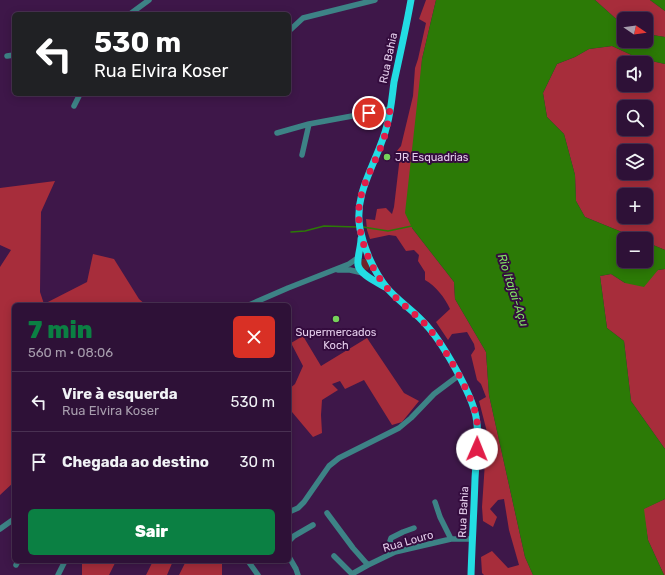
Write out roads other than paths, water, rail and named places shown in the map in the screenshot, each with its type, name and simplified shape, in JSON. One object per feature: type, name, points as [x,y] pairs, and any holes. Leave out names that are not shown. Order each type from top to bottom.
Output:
[{"type":"main road","name":"Rua Bahia","points":[[387,288],[369,256],[361,232],[359,206],[363,188],[384,138],[411,0]]},
{"type":"main road","name":"Rua Bahia","points":[[361,232],[358,265],[363,272],[387,288],[427,326],[439,342],[458,376],[471,401],[476,416],[477,428],[471,575]]},
{"type":"main road","points":[[359,257],[363,255],[369,256]]},
{"type":"main road","points":[[363,272],[369,272],[374,267]]},
{"type":"street","points":[[133,12],[149,0]]},
{"type":"street","points":[[291,29],[303,18],[375,0]]},
{"type":"street","points":[[7,56],[12,55]]},
{"type":"street","points":[[74,106],[79,96]]},
{"type":"street","points":[[277,133],[309,124],[390,108]]},
{"type":"street","points":[[302,155],[309,124]]},
{"type":"street","points":[[254,303],[349,264],[359,257]]},
{"type":"street","points":[[334,270],[363,272]]},
{"type":"street","points":[[291,511],[298,508],[304,502],[328,466],[339,458],[399,428],[412,418],[434,394],[458,376]]},
{"type":"street","points":[[435,502],[440,517],[452,539]]},
{"type":"street","points":[[327,513],[353,548],[368,565]]},
{"type":"street","points":[[0,529],[12,523]]},
{"type":"street","points":[[291,539],[313,526]]},
{"type":"street","points":[[395,552],[390,541],[391,538],[414,528]]},
{"type":"street","name":"Rua Louro","points":[[352,574],[395,552],[452,539],[472,538]]},
{"type":"street","points":[[334,556],[352,574]]},
{"type":"street","points":[[291,560],[298,575]]},
{"type":"street","points":[[58,575],[64,563]]},
{"type":"street","points":[[249,563],[258,575]]},
{"type":"water","name":"Rio Itajaí-Açu","points":[[436,0],[595,0],[617,20],[617,48],[653,48],[653,35],[665,37],[665,64],[653,61],[653,56],[634,56],[612,46],[589,49],[575,57],[557,64],[543,93],[547,117],[564,134],[575,175],[576,201],[585,217],[622,232],[617,232],[617,268],[653,268],[653,245],[665,250],[665,269],[658,270],[644,287],[625,283],[611,274],[600,276],[607,328],[624,341],[631,401],[665,449],[665,499],[644,509],[648,540],[664,575],[533,575],[525,557],[489,395],[486,352],[455,299],[454,282],[412,228],[405,213],[422,59]]},
{"type":"water","points":[[650,0],[665,0],[665,11]]},
{"type":"waterway","points":[[291,232],[305,231],[324,226],[357,227]]},
{"type":"waterway","points":[[363,227],[388,231],[412,226]]},
{"type":"place","name":"JR Esquadrias","points":[[387,157]]},
{"type":"place","name":"Supermercados Koch","points":[[336,319]]}]
